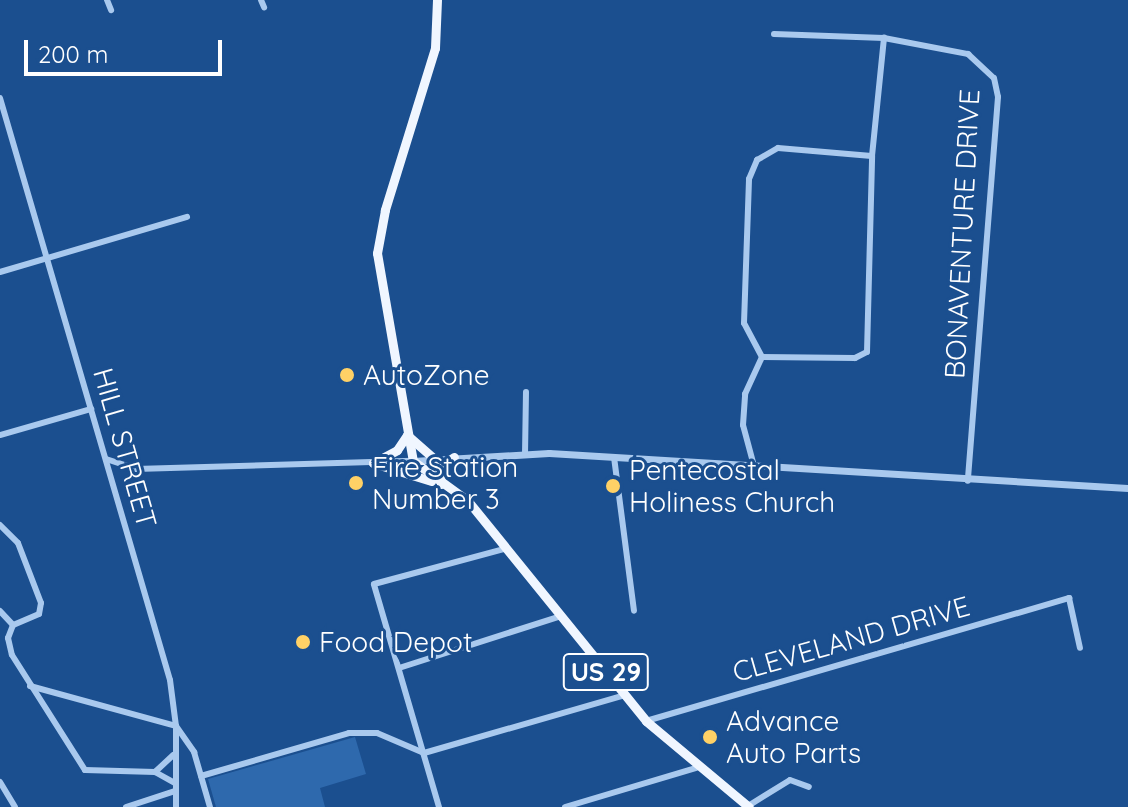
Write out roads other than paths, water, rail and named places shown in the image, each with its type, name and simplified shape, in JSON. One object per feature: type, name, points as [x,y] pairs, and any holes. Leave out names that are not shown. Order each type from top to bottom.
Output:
[{"type":"main road","points":[[413,461],[377,253],[385,210],[435,48],[437,0]]},
{"type":"main road","points":[[407,435],[435,459]]},
{"type":"main road","points":[[373,463],[397,450],[407,435]]},
{"type":"main road","points":[[373,463],[441,484],[439,467],[454,457]]},
{"type":"main road","name":"US 29","points":[[413,461],[468,501],[646,721],[696,768],[749,807]]},
{"type":"street","points":[[107,0],[111,10]]},
{"type":"street","name":"BONAVENTURE DRIVE","points":[[774,34],[884,38],[978,59],[994,78],[998,97],[968,481]]},
{"type":"street","points":[[762,357],[855,358],[867,352],[872,156],[884,38]]},
{"type":"street","name":"HILL STREET","points":[[0,98],[166,665],[176,726],[194,752],[210,807]]},
{"type":"street","points":[[754,466],[744,436],[744,410],[762,357],[744,323],[742,294],[751,224],[749,179],[757,160],[770,151],[799,146],[872,156]]},
{"type":"street","points":[[0,272],[187,217]]},
{"type":"street","points":[[525,455],[526,392]]},
{"type":"street","points":[[0,435],[91,409]]},
{"type":"street","points":[[106,459],[136,469],[373,463],[525,455],[614,457],[968,481],[1128,488]]},
{"type":"street","points":[[614,457],[634,611]]},
{"type":"street","points":[[0,525],[18,543],[41,603],[39,614],[13,625],[8,638],[12,655],[85,770],[155,772],[175,787]]},
{"type":"street","points":[[439,807],[374,584],[507,548]]},
{"type":"street","name":"CLEVELAND DRIVE","points":[[646,721],[1069,598],[1080,648]]},
{"type":"street","points":[[0,611],[13,625]]},
{"type":"street","points":[[399,668],[561,616]]},
{"type":"street","points":[[30,686],[176,726],[173,755],[176,807]]},
{"type":"street","points":[[201,776],[349,733],[377,733],[424,753],[625,695]]},
{"type":"street","points":[[155,772],[173,755]]},
{"type":"street","points":[[565,807],[696,768]]},
{"type":"street","points":[[749,807],[790,780],[809,787]]},
{"type":"street","points":[[0,782],[15,807]]},
{"type":"street","points":[[126,807],[175,787]]},
{"type":"place","name":"AutoZone","points":[[347,375]]},
{"type":"place","name":"Fire Station Number 3","points":[[356,483]]},
{"type":"place","name":"Pentecostal Holiness Church","points":[[613,486]]},
{"type":"place","name":"Food Depot","points":[[303,642]]},
{"type":"place","name":"Advance Auto Parts","points":[[710,737]]}]
